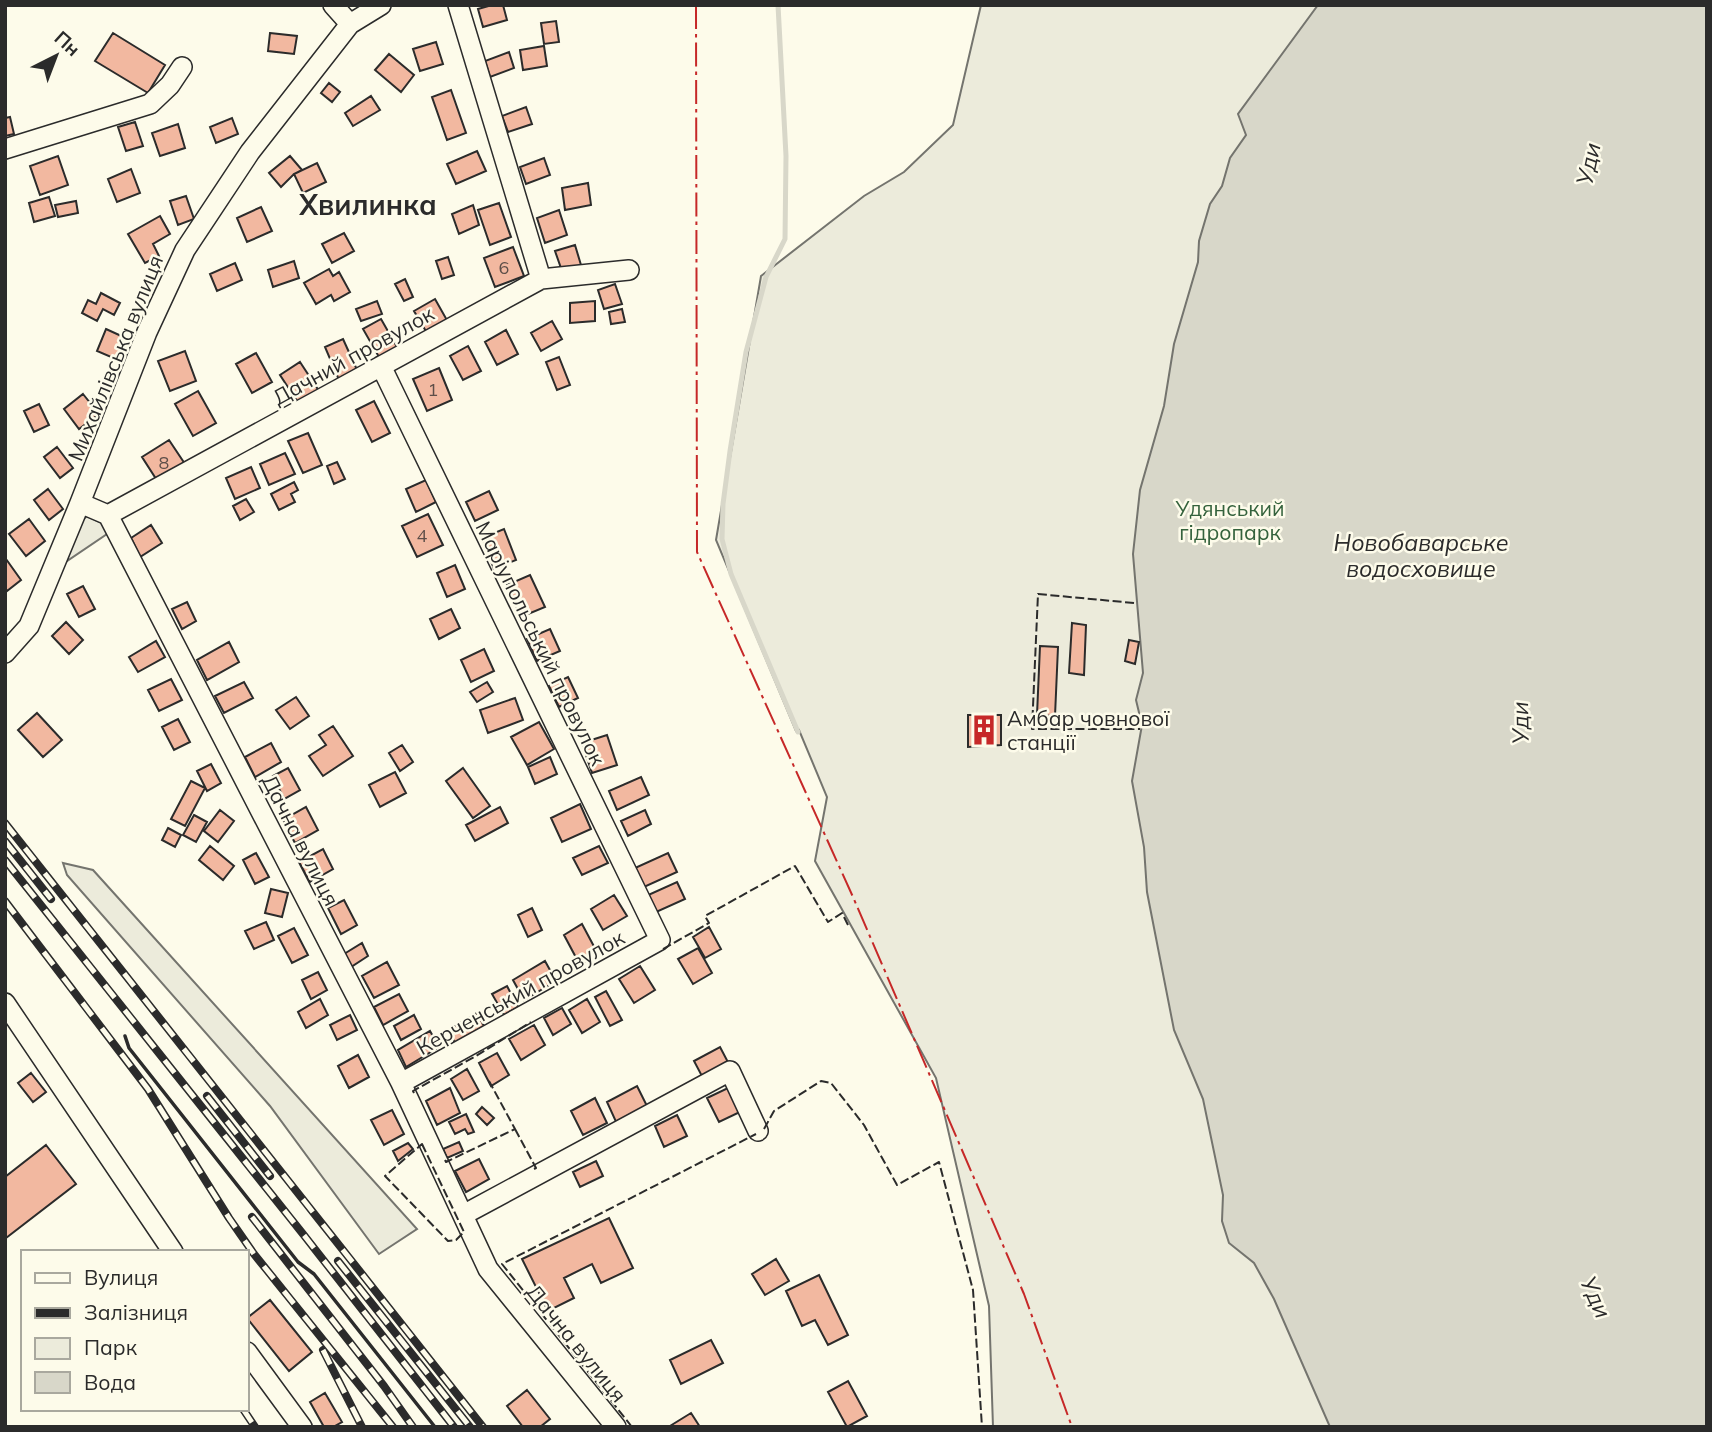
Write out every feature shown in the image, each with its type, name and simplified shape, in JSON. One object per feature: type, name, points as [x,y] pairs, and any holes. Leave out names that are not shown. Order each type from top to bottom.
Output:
[{"type":"street","points":[[333,5],[349,24]]},
{"type":"street","name":"Михайлівська вулиця","points":[[5,653],[29,626],[146,332],[185,250],[250,152],[349,24],[381,5]]},
{"type":"street","points":[[458,5],[541,279]]},
{"type":"street","points":[[5,149],[150,104],[170,85],[182,67]]},
{"type":"street","name":"Дачний провулок","points":[[108,515],[541,279],[629,270]]},
{"type":"street","name":"Маріупольський провулок","points":[[381,366],[660,940]]},
{"type":"street","points":[[80,503],[108,515]]},
{"type":"street","name":"Дачна вулиця","points":[[108,515],[401,1083],[488,1269],[616,1427]]},
{"type":"street","name":"Керченський провулок","points":[[401,1083],[660,940]]},
{"type":"street","points":[[5,1003],[172,1250]]},
{"type":"street","points":[[463,1215],[730,1071],[758,1131]]},
{"type":"street","points":[[248,1353],[302,1427]]},
{"type":"green space","name":"Новобаварське водосховище","points":[[981,5],[1707,5],[1707,1427],[993,1427],[989,1306],[936,1078],[815,861],[827,797],[799,730],[796,731],[716,540],[761,276],[864,196],[904,172],[953,125]]},
{"type":"green space","points":[[87,516],[106,525],[107,534],[67,561],[78,524]]},
{"type":"green space","points":[[63,863],[93,870],[417,1229],[379,1254],[270,1106],[67,875]]},
{"type":"water","name":"Новобаварське водосховище","points":[[1318,5],[1707,5],[1707,1427],[1330,1427],[1274,1299],[1254,1263],[1229,1243],[1222,1221],[1223,1195],[1203,1099],[1174,1030],[1147,892],[1144,847],[1132,781],[1142,725],[1136,700],[1143,673],[1133,554],[1140,490],[1164,406],[1174,344],[1198,262],[1199,241],[1210,204],[1222,186],[1230,158],[1246,135],[1238,114]]},
{"type":"building","points":[[503,5],[507,20],[483,27],[478,9]]},
{"type":"building","points":[[556,21],[559,42],[544,44],[541,23]]},
{"type":"building","points":[[113,33],[165,65],[148,93],[95,61]]},
{"type":"building","points":[[270,33],[297,36],[294,54],[268,51]]},
{"type":"building","points":[[436,42],[443,64],[420,71],[413,49]]},
{"type":"building","points":[[544,46],[547,66],[523,70],[520,50]]},
{"type":"building","points":[[509,52],[514,68],[490,77],[485,61]]},
{"type":"building","points":[[389,54],[414,75],[401,92],[375,70]]},
{"type":"building","points":[[329,83],[340,92],[332,102],[321,93]]},
{"type":"building","points":[[451,90],[466,133],[447,140],[432,97]]},
{"type":"building","points":[[371,96],[380,110],[353,126],[345,113]]},
{"type":"building","points":[[526,107],[532,124],[508,132],[502,116]]},
{"type":"building","points":[[10,117],[14,134],[5,136],[5,118]]},
{"type":"building","points":[[232,118],[238,134],[216,143],[210,127]]},
{"type":"building","points":[[135,122],[143,146],[126,151],[118,127]]},
{"type":"building","points":[[178,124],[185,148],[160,156],[152,133]]},
{"type":"building","points":[[477,151],[486,171],[456,184],[447,164]]},
{"type":"building","points":[[58,156],[68,185],[40,195],[30,166]]},
{"type":"building","points":[[290,156],[302,170],[281,187],[269,173]]},
{"type":"building","points":[[544,158],[550,175],[526,184],[520,167]]},
{"type":"building","points":[[317,163],[326,182],[303,193],[294,174]]},
{"type":"building","points":[[131,169],[140,193],[117,202],[108,179]]},
{"type":"building","points":[[588,183],[591,205],[565,210],[562,188]]},
{"type":"building","points":[[186,196],[194,219],[178,225],[170,201]]},
{"type":"building","points":[[49,197],[55,216],[34,222],[29,203]]},
{"type":"building","points":[[76,201],[78,213],[58,217],[55,205]]},
{"type":"building","points":[[499,203],[511,237],[490,245],[478,210]]},
{"type":"building","points":[[473,205],[479,225],[459,234],[452,214]]},
{"type":"building","points":[[261,207],[272,231],[247,242],[237,218]]},
{"type":"building","points":[[559,210],[567,235],[545,243],[537,218]]},
{"type":"building","points":[[160,216],[170,234],[153,244],[159,256],[145,263],[128,234]]},
{"type":"building","points":[[344,233],[354,251],[332,263],[322,244]]},
{"type":"building","points":[[575,245],[581,265],[562,271],[555,251]]},
{"type":"building","points":[[513,247],[524,276],[495,287],[484,258]]},
{"type":"building","points":[[448,257],[454,275],[442,279],[436,261]]},
{"type":"building","points":[[294,261],[299,278],[273,287],[268,270]]},
{"type":"building","points":[[235,263],[242,280],[217,291],[210,274]]},
{"type":"building","points":[[329,269],[333,276],[339,272],[350,292],[334,301],[331,295],[316,304],[304,283]]},
{"type":"building","points":[[405,279],[413,297],[404,301],[395,284]]},
{"type":"building","points":[[615,284],[622,304],[604,309],[598,290]]},
{"type":"building","points":[[101,293],[120,303],[114,315],[103,309],[97,321],[82,313],[88,300],[96,304]]},
{"type":"building","points":[[435,299],[448,322],[427,333],[414,311]]},
{"type":"building","points":[[377,301],[382,314],[361,321],[356,309]]},
{"type":"building","points":[[595,301],[595,321],[570,323],[570,303]]},
{"type":"building","points":[[622,309],[625,322],[611,324],[609,312]]},
{"type":"building","points":[[381,319],[397,347],[379,357],[363,329]]},
{"type":"building","points":[[552,321],[562,339],[541,351],[531,333]]},
{"type":"building","points":[[106,329],[128,339],[118,360],[97,351]]},
{"type":"building","points":[[506,330],[518,354],[497,365],[485,342]]},
{"type":"building","points":[[343,339],[358,372],[339,380],[325,347]]},
{"type":"building","points":[[468,346],[481,371],[463,380],[450,356]]},
{"type":"building","points":[[185,351],[196,381],[170,391],[158,361]]},
{"type":"building","points":[[256,353],[272,382],[252,393],[236,364]]},
{"type":"building","points":[[559,357],[570,385],[557,390],[546,362]]},
{"type":"building","points":[[300,362],[319,391],[299,404],[280,375]]},
{"type":"building","points":[[439,368],[452,400],[427,411],[413,379]]},
{"type":"building","points":[[198,391],[216,423],[193,436],[175,404]]},
{"type":"building","points":[[83,394],[99,414],[79,429],[64,409]]},
{"type":"building","points":[[374,401],[390,433],[372,442],[356,410]]},
{"type":"building","points":[[39,404],[49,425],[34,432],[24,411]]},
{"type":"building","points":[[308,433],[322,465],[303,473],[288,441]]},
{"type":"building","points":[[169,440],[187,467],[160,485],[142,457]]},
{"type":"building","points":[[57,447],[73,468],[60,478],[44,457]]},
{"type":"building","points":[[285,453],[295,474],[269,485],[260,464]]},
{"type":"building","points":[[337,462],[345,479],[334,484],[327,466]]},
{"type":"building","points":[[251,467],[260,488],[235,499],[226,478]]},
{"type":"building","points":[[426,480],[436,502],[416,512],[406,489]]},
{"type":"building","points":[[294,482],[298,490],[291,494],[295,502],[279,510],[271,494]]},
{"type":"building","points":[[48,489],[63,509],[49,520],[34,500]]},
{"type":"building","points":[[489,491],[498,510],[475,521],[466,502]]},
{"type":"building","points":[[246,499],[254,512],[240,520],[233,506]]},
{"type":"building","points":[[428,514],[443,545],[417,557],[402,526]]},
{"type":"building","points":[[29,519],[45,541],[26,556],[9,534]]},
{"type":"building","points":[[151,525],[162,543],[140,557],[131,538]]},
{"type":"building","points":[[504,529],[516,560],[494,569],[482,538]]},
{"type":"building","points":[[6,559],[21,580],[7,591],[5,588]]},
{"type":"building","points":[[455,565],[465,589],[447,597],[437,573]]},
{"type":"building","points":[[530,575],[545,607],[521,617],[507,585]]},
{"type":"building","points":[[83,586],[95,609],[79,617],[67,594]]},
{"type":"building","points":[[187,602],[196,621],[182,629],[172,609]]},
{"type":"building","points":[[451,609],[460,628],[439,639],[430,619]]},
{"type":"building","points":[[66,622],[83,640],[69,654],[52,636]]},
{"type":"building","points":[[1072,623],[1086,625],[1084,675],[1069,673]]},
{"type":"building","points":[[550,629],[560,651],[537,661],[527,639]]},
{"type":"building","points":[[1129,640],[1139,642],[1135,664],[1125,661]]},
{"type":"building","points":[[156,641],[165,657],[138,672],[129,657]]},
{"type":"building","points":[[229,642],[239,662],[207,680],[197,660]]},
{"type":"building","points":[[1040,646],[1058,647],[1055,716],[1037,715]]},
{"type":"building","points":[[484,649],[494,671],[471,682],[461,660]]},
{"type":"building","points":[[568,677],[578,698],[559,707],[549,686]]},
{"type":"building","points":[[171,679],[182,700],[159,711],[148,690]]},
{"type":"building","points":[[244,682],[253,698],[224,713],[215,696]]},
{"type":"building","points":[[487,682],[493,692],[477,702],[470,692]]},
{"type":"building","points":[[296,697],[309,716],[290,729],[276,710]]},
{"type":"building","points":[[515,698],[523,720],[488,733],[480,710]]},
{"type":"building","points":[[37,713],[62,740],[43,757],[18,730]]},
{"type":"building","name":"Амбар човнової станції","points":[[968,715],[1001,715],[1001,745],[968,747]]},
{"type":"building","points":[[178,719],[190,742],[174,750],[162,727]]},
{"type":"building","points":[[539,722],[554,749],[527,765],[511,737]]},
{"type":"building","points":[[333,726],[353,756],[323,776],[309,756],[326,745],[319,735]]},
{"type":"building","points":[[607,735],[617,765],[592,773],[582,743]]},
{"type":"building","points":[[271,743],[281,762],[255,777],[245,757]]},
{"type":"building","points":[[402,745],[413,762],[400,771],[389,753]]},
{"type":"building","points":[[550,757],[557,774],[535,784],[528,767]]},
{"type":"building","points":[[211,764],[221,783],[207,791],[197,771]]},
{"type":"building","points":[[288,768],[300,790],[284,799],[273,776]]},
{"type":"building","points":[[463,768],[490,806],[473,818],[446,781]]},
{"type":"building","points":[[395,772],[406,793],[380,807],[369,785]]},
{"type":"building","points":[[641,777],[649,795],[617,810],[609,791]]},
{"type":"building","points":[[191,781],[205,788],[185,826],[171,819]]},
{"type":"building","points":[[580,804],[591,829],[562,842],[551,818]]},
{"type":"building","points":[[306,807],[318,830],[295,843],[283,820]]},
{"type":"building","points":[[500,807],[508,823],[475,841],[466,825]]},
{"type":"building","points":[[220,810],[234,821],[218,842],[204,831]]},
{"type":"building","points":[[645,810],[651,824],[628,836],[621,821]]},
{"type":"building","points":[[194,815],[207,822],[196,842],[183,835]]},
{"type":"building","points":[[168,828],[181,835],[175,847],[162,840]]},
{"type":"building","points":[[210,846],[234,866],[223,880],[199,860]]},
{"type":"building","points":[[599,846],[608,863],[582,875],[573,858]]},
{"type":"building","points":[[323,849],[333,869],[310,882],[299,862]]},
{"type":"building","points":[[256,853],[269,877],[255,884],[243,860]]},
{"type":"building","points":[[668,853],[677,872],[644,887],[635,868]]},
{"type":"building","points":[[677,882],[685,899],[654,913],[646,896]]},
{"type":"building","points":[[271,889],[288,893],[282,917],[265,913]]},
{"type":"building","points":[[614,895],[627,916],[603,930],[591,909]]},
{"type":"building","points":[[344,900],[357,925],[341,934],[328,908]]},
{"type":"building","points":[[532,908],[542,930],[528,937],[518,915]]},
{"type":"building","points":[[266,922],[274,940],[254,949],[245,931]]},
{"type":"building","points":[[582,924],[598,954],[580,965],[564,935]]},
{"type":"building","points":[[709,927],[721,949],[705,958],[693,937]]},
{"type":"building","points":[[294,928],[308,955],[292,963],[278,936]]},
{"type":"building","points":[[362,943],[368,956],[351,967],[344,954]]},
{"type":"building","points":[[698,948],[712,973],[693,984],[678,959]]},
{"type":"building","points":[[545,961],[556,981],[524,1000],[513,980]]},
{"type":"building","points":[[387,962],[399,985],[374,998],[362,976]]},
{"type":"building","points":[[640,966],[655,990],[634,1003],[619,979]]},
{"type":"building","points":[[318,972],[327,990],[311,999],[302,980]]},
{"type":"building","points":[[507,986],[518,1007],[504,1015],[492,994]]},
{"type":"building","points":[[606,991],[622,1020],[610,1026],[595,997]]},
{"type":"building","points":[[399,994],[408,1011],[383,1025],[374,1007]]},
{"type":"building","points":[[320,999],[328,1015],[306,1028],[298,1012]]},
{"type":"building","points":[[587,999],[600,1022],[582,1033],[569,1010]]},
{"type":"building","points":[[562,1008],[571,1024],[553,1035],[544,1018]]},
{"type":"building","points":[[477,1013],[484,1026],[455,1043],[448,1030]]},
{"type":"building","points":[[350,1015],[357,1030],[337,1040],[330,1025]]},
{"type":"building","points":[[414,1015],[421,1029],[401,1040],[394,1026]]},
{"type":"building","points":[[534,1025],[545,1045],[521,1060],[509,1039]]},
{"type":"building","points":[[430,1031],[439,1047],[406,1067],[398,1050]]},
{"type":"building","points":[[720,1047],[730,1066],[704,1080],[694,1061]]},
{"type":"building","points":[[497,1053],[509,1075],[491,1086],[479,1063]]},
{"type":"building","points":[[358,1055],[369,1077],[349,1088],[338,1066]]},
{"type":"building","points":[[467,1069],[479,1091],[463,1100],[451,1079]]},
{"type":"building","points":[[31,1073],[46,1092],[33,1102],[18,1083]]},
{"type":"building","points":[[637,1086],[648,1108],[617,1124],[607,1102]]},
{"type":"building","points":[[730,1087],[742,1111],[719,1122],[707,1098]]},
{"type":"building","points":[[450,1088],[460,1113],[437,1125],[426,1101]]},
{"type":"building","points":[[595,1098],[607,1123],[583,1135],[571,1111]]},
{"type":"building","points":[[482,1107],[494,1118],[487,1125],[476,1114]]},
{"type":"building","points":[[392,1110],[404,1134],[384,1145],[371,1120]]},
{"type":"building","points":[[466,1114],[474,1132],[468,1134],[465,1129],[455,1134],[449,1122]]},
{"type":"building","points":[[677,1115],[687,1136],[664,1147],[655,1126]]},
{"type":"building","points":[[459,1142],[463,1151],[447,1158],[443,1149]]},
{"type":"building","points":[[408,1143],[413,1149],[398,1161],[393,1151]]},
{"type":"building","points":[[46,1145],[76,1184],[6,1238],[5,1177]]},
{"type":"building","points":[[479,1159],[489,1179],[466,1192],[455,1171]]},
{"type":"building","points":[[596,1161],[603,1176],[580,1187],[573,1172]]},
{"type":"building","points":[[609,1218],[633,1268],[601,1283],[592,1264],[564,1278],[574,1298],[548,1311],[522,1259]]},
{"type":"building","points":[[776,1259],[789,1281],[765,1295],[752,1274]]},
{"type":"building","points":[[819,1275],[848,1335],[828,1345],[815,1320],[802,1326],[786,1291]]},
{"type":"building","points":[[270,1300],[312,1352],[289,1371],[248,1317]]},
{"type":"building","points":[[711,1340],[723,1363],[681,1384],[670,1360]]},
{"type":"building","points":[[848,1381],[867,1416],[847,1427],[828,1392]]},
{"type":"building","points":[[527,1390],[550,1419],[540,1427],[523,1427],[507,1406]]},
{"type":"building","points":[[325,1393],[342,1422],[333,1427],[324,1427],[310,1402]]},
{"type":"building","points":[[691,1413],[700,1427],[670,1427],[670,1426]]},
{"type":"waterway","points":[[778,5],[786,156],[785,239],[766,277],[746,352],[723,504],[722,539],[731,574],[798,732]]},
{"type":"railway","points":[[5,823],[483,1427]]},
{"type":"railway","points":[[5,841],[51,899]]},
{"type":"railway","points":[[5,860],[454,1427]]},
{"type":"railway","points":[[5,901],[148,1089],[254,1254],[393,1427]]},
{"type":"railway","points":[[207,1096],[270,1176]]},
{"type":"railway","points":[[252,1217],[413,1427]]},
{"type":"railway","points":[[338,1261],[470,1427]]},
{"type":"railway","points":[[323,1350],[362,1427]]},
{"type":"railway","points":[[244,1411],[255,1427]]},
{"type":"fence","points":[[1134,603],[1038,594],[1032,729],[1140,729]]},
{"type":"fence","points":[[663,949],[709,923],[705,916],[795,866],[828,922],[842,913],[848,925]]},
{"type":"fence","points":[[414,1093],[413,1091],[531,1022]]},
{"type":"fence","points":[[445,1160],[446,1162],[515,1129],[489,1081]]},
{"type":"fence","points":[[764,1129],[774,1111],[821,1081],[831,1083],[864,1125],[897,1185],[939,1162],[973,1290],[982,1427]]},
{"type":"fence","points":[[515,1129],[536,1168],[534,1169]]},
{"type":"fence","points":[[632,1427],[502,1264],[756,1134]]},
{"type":"fence","points":[[422,1144],[464,1232],[456,1240],[448,1241],[385,1176],[422,1144]]},
{"type":"wall","points":[[125,1036],[129,1048],[298,1262],[314,1274],[435,1427]]},
{"type":"power","points":[[696,5],[697,552],[853,897],[1024,1294],[1072,1427]]},
{"type":"place","name":"Амбар човнової станції","points":[[984,730]]},
{"type":"district","name":"Хвилинка","points":[[368,204]]},
{"type":"water label","name":"Уди","points":[[1588,164]]},
{"type":"water label","name":"Уди","points":[[1520,723]]},
{"type":"water label","name":"Уди","points":[[1596,1297]]},
{"type":"park label","name":"Удянський гідропарк","points":[[1230,520]]}]
